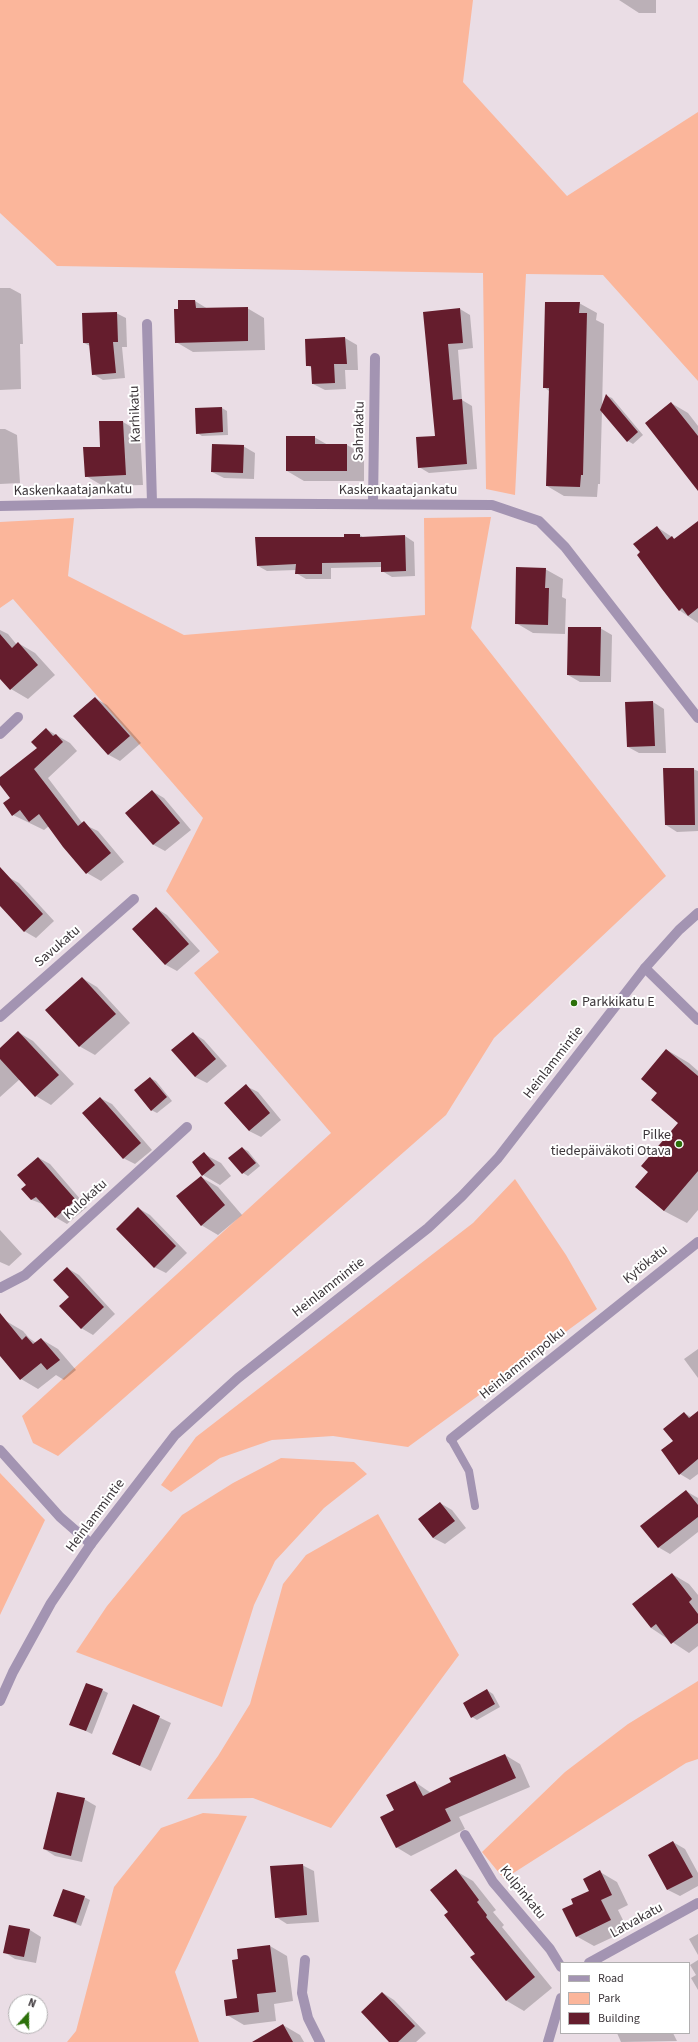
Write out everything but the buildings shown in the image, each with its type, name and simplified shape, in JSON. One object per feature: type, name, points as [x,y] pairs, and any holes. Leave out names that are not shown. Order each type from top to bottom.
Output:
[{"type":"street","name":"Karhikatu","points":[[147,324],[152,503]]},
{"type":"street","name":"Sahrakatu","points":[[373,504],[375,358]]},
{"type":"street","name":"Kaskenkaatajankatu","points":[[0,506],[152,503],[492,505],[539,521],[565,547],[698,718]]},
{"type":"street","points":[[0,734],[18,718]]},
{"type":"street","name":"Savukatu","points":[[0,1017],[134,899]]},
{"type":"street","name":"Heinlammintie","points":[[0,1701],[13,1672],[51,1603],[91,1544],[175,1435],[238,1378],[428,1228],[462,1196],[498,1158],[645,968],[679,930],[698,913]]},
{"type":"street","points":[[645,968],[698,1020]]},
{"type":"street","name":"Kulokatu","points":[[0,1288],[25,1275],[187,1127]]},
{"type":"street","name":"Kytökatu","points":[[612,1310],[698,1242]]},
{"type":"street","name":"Heinlamminpolku","points":[[451,1439],[612,1310]]},
{"type":"street","points":[[0,1450],[60,1517],[91,1544]]},
{"type":"street","name":"Kulpinkatu","points":[[465,1835],[493,1882],[550,1949],[560,1965]]},
{"type":"street","name":"Latvakatu","points":[[591,1962],[698,1903]]},
{"type":"street","points":[[305,1960],[302,1993],[308,2018],[320,2042]]},
{"type":"street","points":[[548,2042],[560,2001]]},
{"type":"lane","points":[[451,1439],[469,1471],[475,1506]]},
{"type":"green space","points":[[0,0],[473,0],[463,82],[567,196],[698,112],[698,381],[603,275],[526,274],[515,495],[486,489],[483,273],[57,266],[0,213]]},
{"type":"green space","points":[[491,517],[471,628],[666,876],[494,1038],[446,1115],[58,1456],[33,1443],[22,1416],[331,1133],[194,973],[219,952],[166,891],[203,818],[13,599],[0,608],[0,522],[74,518],[68,576],[184,635],[425,615],[424,518]]},
{"type":"green space","points":[[515,1179],[566,1255],[597,1309],[408,1447],[333,1436],[272,1440],[220,1458],[171,1492],[161,1485],[196,1437],[473,1223]]},
{"type":"green space","points":[[281,1458],[354,1462],[367,1474],[324,1508],[275,1561],[254,1605],[222,1707],[76,1652],[107,1606],[182,1515],[233,1483]]},
{"type":"green space","points":[[0,1473],[45,1520],[0,1615]]},
{"type":"green space","points":[[378,1514],[459,1655],[331,1828],[253,1798],[187,1799],[218,1756],[250,1704],[283,1584],[306,1555]]},
{"type":"green space","points":[[698,1681],[698,1759],[686,1763],[504,1879],[482,1852],[565,1772],[628,1724]]},
{"type":"green space","points":[[203,1813],[247,1816],[175,1972],[199,2042],[67,2042],[76,2031],[114,1887],[161,1828]]},
{"type":"place","name":"Parkkikatu E","points":[[574,1003]]},
{"type":"place","name":"Pilke tiedepäiväkoti Otava","points":[[679,1144]]}]
